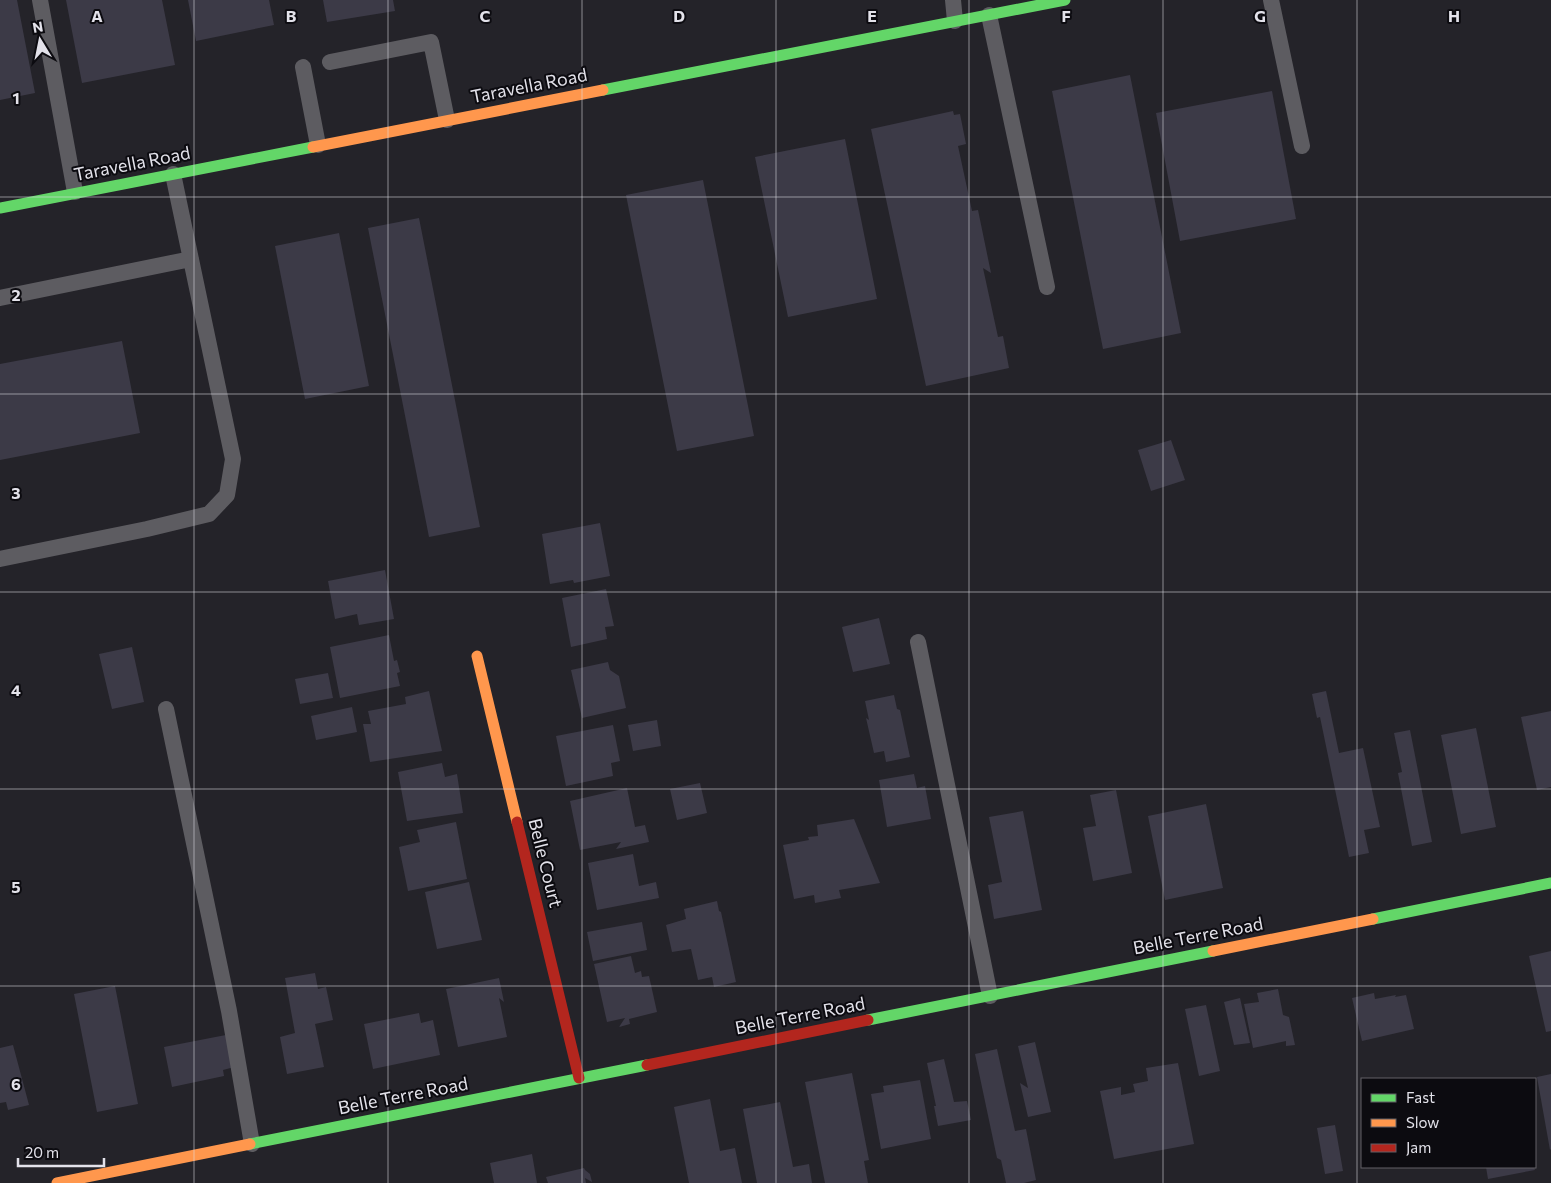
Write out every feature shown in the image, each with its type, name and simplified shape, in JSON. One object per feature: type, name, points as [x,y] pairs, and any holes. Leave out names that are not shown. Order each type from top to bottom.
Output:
[{"type":"street","name":"Taravella Road","points":[[0,208],[1065,0]]},
{"type":"street","name":"Belle Court","points":[[478,656],[580,1078]]},
{"type":"street","name":"Belle Terre Road","points":[[57,1183],[1551,883]]},
{"type":"lane","points":[[40,0],[76,192]]},
{"type":"lane","points":[[953,0],[956,21]]},
{"type":"lane","points":[[1272,0],[1302,146]]},
{"type":"lane","points":[[989,15],[1047,287]]},
{"type":"lane","points":[[330,62],[431,42],[447,120]]},
{"type":"lane","points":[[303,67],[318,145]]},
{"type":"lane","points":[[0,559],[147,529],[209,514],[227,495],[233,459],[173,174]]},
{"type":"lane","points":[[0,298],[191,259]]},
{"type":"lane","points":[[918,642],[990,996]]},
{"type":"lane","points":[[166,709],[229,1011],[252,1144]]},
{"type":"building","points":[[0,0],[17,0],[35,93],[0,100]]},
{"type":"building","points":[[66,0],[162,0],[175,65],[82,83]]},
{"type":"building","points":[[188,0],[269,0],[274,25],[196,41]]},
{"type":"building","points":[[323,0],[393,0],[395,11],[327,22]]},
{"type":"building","points":[[1130,75],[1181,333],[1103,349],[1052,91]]},
{"type":"building","points":[[1272,91],[1296,219],[1180,241],[1156,113]]},
{"type":"building","points":[[953,111],[954,115],[960,114],[966,144],[958,146],[972,211],[978,210],[991,273],[983,268],[998,337],[1003,336],[1009,368],[926,386],[871,129]]},
{"type":"building","points":[[845,139],[877,299],[788,317],[755,157]]},
{"type":"building","points":[[703,180],[754,436],[677,451],[626,195]]},
{"type":"building","points":[[419,218],[480,527],[429,537],[368,228]]},
{"type":"building","points":[[339,233],[369,386],[305,399],[275,246]]},
{"type":"building","points":[[122,341],[140,433],[0,460],[0,364]]},
{"type":"building","points":[[1171,440],[1185,480],[1151,491],[1138,450]]},
{"type":"building","points":[[600,523],[610,576],[574,583],[573,580],[550,584],[542,534]]},
{"type":"building","points":[[385,570],[394,619],[359,625],[357,614],[335,619],[328,581]]},
{"type":"building","points":[[606,589],[614,626],[605,627],[607,639],[571,647],[562,598]]},
{"type":"building","points":[[879,618],[890,664],[853,672],[842,627]]},
{"type":"building","points":[[389,635],[394,661],[397,660],[400,672],[397,673],[400,686],[340,698],[330,647]]},
{"type":"building","points":[[132,647],[144,702],[112,709],[99,654]]},
{"type":"building","points":[[608,662],[610,670],[619,676],[626,708],[582,718],[571,670]]},
{"type":"building","points":[[328,673],[333,698],[300,704],[295,679]]},
{"type":"building","points":[[429,691],[442,751],[370,762],[363,724],[371,724],[368,711],[406,704],[405,697]]},
{"type":"building","points":[[1326,691],[1339,753],[1363,748],[1380,827],[1364,830],[1369,853],[1349,857],[1320,717],[1317,718],[1312,694]]},
{"type":"building","points":[[894,695],[897,709],[900,710],[910,757],[886,762],[884,751],[874,753],[866,718],[869,720],[865,701]]},
{"type":"building","points":[[352,707],[357,732],[316,740],[311,716]]},
{"type":"building","points":[[1551,711],[1551,787],[1537,790],[1521,717]]},
{"type":"building","points":[[657,720],[661,746],[633,751],[628,725]]},
{"type":"building","points":[[613,725],[620,761],[611,763],[613,776],[566,786],[556,736]]},
{"type":"building","points":[[1476,728],[1496,827],[1461,834],[1441,735]]},
{"type":"building","points":[[1410,730],[1432,842],[1412,846],[1398,773],[1402,772],[1394,733]]},
{"type":"building","points":[[442,763],[445,777],[457,774],[463,813],[407,821],[398,772]]},
{"type":"building","points":[[914,774],[917,788],[925,786],[931,819],[887,827],[879,780]]},
{"type":"building","points":[[700,783],[707,813],[677,820],[670,789]]},
{"type":"building","points":[[627,788],[635,827],[645,825],[649,842],[616,849],[621,842],[580,850],[570,801]]},
{"type":"building","points":[[1116,790],[1132,873],[1093,881],[1083,828],[1096,826],[1090,795]]},
{"type":"building","points":[[1206,804],[1223,888],[1165,900],[1148,816]]},
{"type":"building","points":[[1023,811],[1042,910],[994,919],[988,885],[1002,882],[989,817]]},
{"type":"building","points":[[854,819],[880,883],[839,890],[841,898],[815,903],[814,895],[794,899],[783,845],[809,840],[808,837],[818,836],[817,825]]},
{"type":"building","points":[[456,822],[467,879],[408,891],[399,847],[420,842],[417,830]]},
{"type":"building","points":[[633,854],[639,886],[656,882],[659,898],[597,910],[588,863]]},
{"type":"building","points":[[469,882],[482,940],[437,949],[425,892]]},
{"type":"building","points":[[717,901],[736,982],[714,987],[712,977],[698,980],[691,949],[672,952],[666,925],[686,919],[684,909]]},
{"type":"building","points":[[642,922],[647,950],[593,961],[587,932]]},
{"type":"building","points":[[1551,951],[1551,1031],[1546,1032],[1529,956]]},
{"type":"building","points":[[631,956],[635,973],[641,971],[642,977],[649,976],[657,1012],[629,1019],[630,1024],[619,1027],[625,1018],[607,1022],[594,964]]},
{"type":"building","points":[[315,973],[318,989],[326,987],[333,1020],[315,1024],[324,1067],[287,1074],[280,1037],[295,1033],[285,978]]},
{"type":"building","points":[[499,978],[504,1002],[499,998],[507,1037],[458,1047],[446,989]]},
{"type":"building","points":[[115,986],[138,1104],[97,1112],[74,994]]},
{"type":"building","points":[[1278,989],[1283,1015],[1289,1017],[1295,1045],[1286,1046],[1286,1041],[1253,1048],[1244,1004],[1259,1002],[1257,993]]},
{"type":"building","points":[[1374,993],[1375,999],[1406,995],[1414,1029],[1362,1041],[1352,998]]},
{"type":"building","points":[[1240,998],[1250,1043],[1234,1045],[1224,1002]]},
{"type":"building","points":[[1206,1005],[1220,1071],[1199,1076],[1185,1009]]},
{"type":"building","points":[[419,1013],[421,1023],[433,1020],[440,1055],[373,1069],[364,1024]]},
{"type":"building","points":[[231,1034],[238,1066],[223,1070],[224,1076],[172,1087],[164,1047]]},
{"type":"building","points":[[1035,1042],[1051,1112],[1028,1117],[1020,1083],[1028,1088],[1018,1046]]},
{"type":"building","points":[[13,1045],[29,1105],[8,1110],[6,1102],[0,1103],[0,1048]]},
{"type":"building","points":[[997,1049],[1015,1131],[1026,1129],[1036,1180],[1024,1183],[1006,1183],[1001,1160],[997,1158],[975,1054]]},
{"type":"building","points":[[944,1059],[954,1102],[967,1101],[971,1120],[938,1126],[927,1063]]},
{"type":"building","points":[[1178,1063],[1194,1144],[1114,1159],[1100,1091],[1121,1087],[1121,1095],[1135,1092],[1133,1084],[1148,1081],[1146,1068]]},
{"type":"building","points":[[852,1073],[869,1160],[864,1161],[868,1183],[825,1183],[805,1082]]},
{"type":"building","points":[[1551,1074],[1551,1149],[1550,1150],[1537,1077]]},
{"type":"building","points":[[920,1080],[931,1139],[881,1149],[871,1094],[884,1092],[883,1086]]},
{"type":"building","points":[[710,1099],[720,1151],[735,1148],[742,1183],[689,1183],[674,1107]]},
{"type":"building","points":[[780,1102],[793,1167],[809,1164],[812,1183],[757,1183],[743,1109]]},
{"type":"building","points":[[1335,1125],[1343,1171],[1325,1174],[1317,1128]]},
{"type":"building","points":[[532,1154],[537,1183],[494,1183],[490,1163]]},
{"type":"building","points":[[584,1168],[590,1174],[592,1182],[585,1178],[586,1183],[548,1183],[546,1177]]},
{"type":"building","points":[[1486,1168],[1534,1168],[1535,1170],[1488,1179]]},
{"type":"traffic: fast","points":[[603,90],[1065,0]]},
{"type":"traffic: fast","points":[[0,208],[313,147]]},
{"type":"traffic: fast","points":[[1373,919],[1551,883]]},
{"type":"traffic: fast","points":[[868,1020],[1213,951]]},
{"type":"traffic: fast","points":[[250,1144],[647,1065]]},
{"type":"traffic: slow","points":[[313,147],[603,90]]},
{"type":"traffic: slow","points":[[477,656],[517,822]]},
{"type":"traffic: slow","points":[[1213,951],[1373,919]]},
{"type":"traffic: slow","points":[[57,1183],[250,1144]]},
{"type":"traffic: jam","points":[[517,822],[579,1078]]},
{"type":"traffic: jam","points":[[647,1065],[868,1020]]}]
